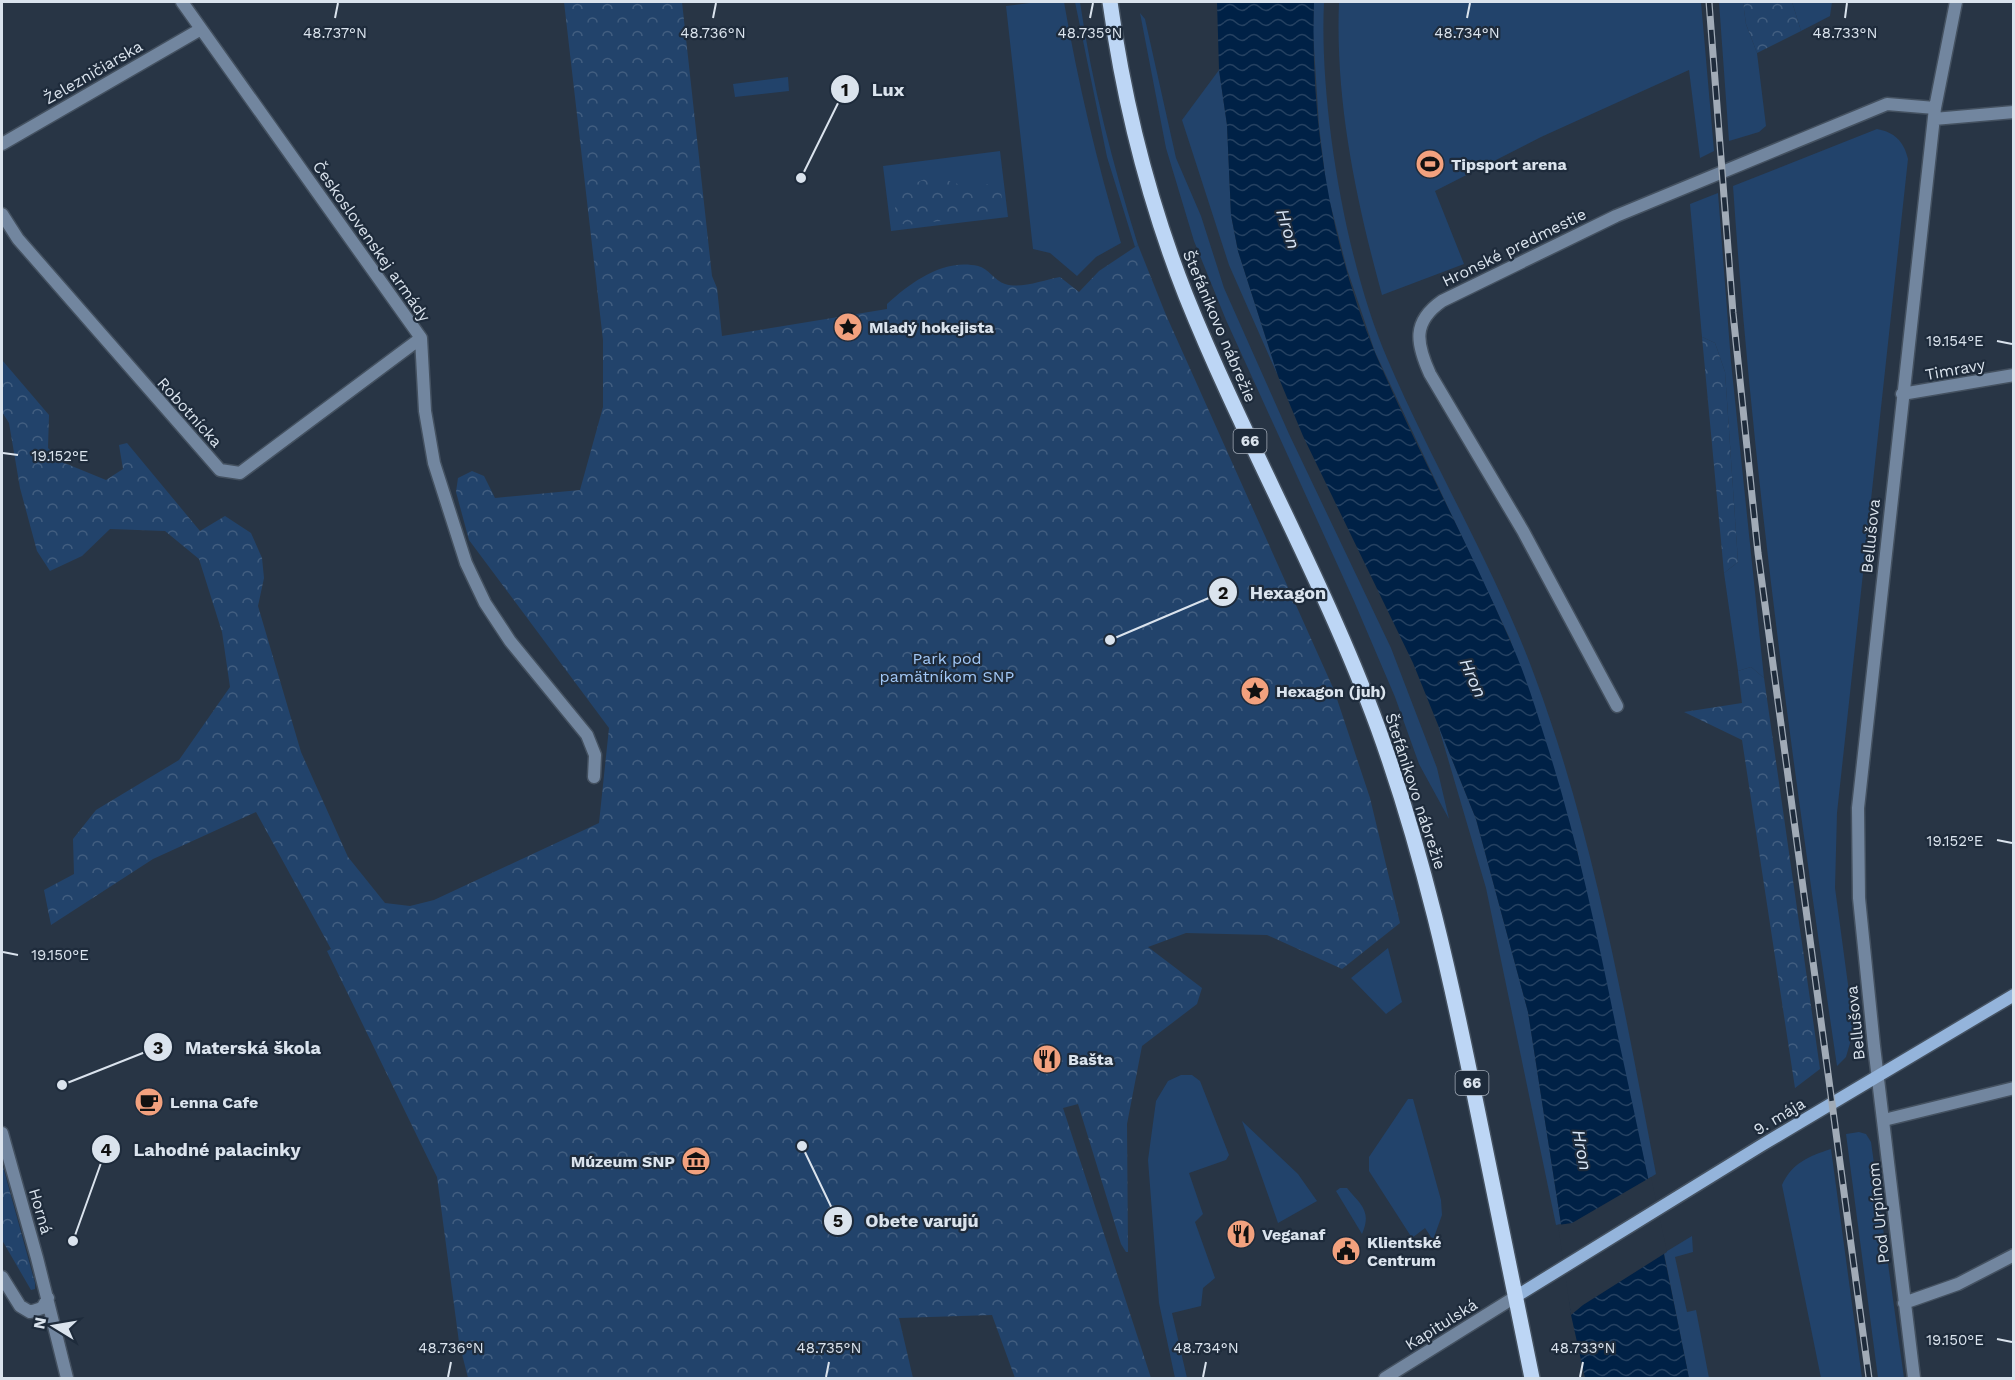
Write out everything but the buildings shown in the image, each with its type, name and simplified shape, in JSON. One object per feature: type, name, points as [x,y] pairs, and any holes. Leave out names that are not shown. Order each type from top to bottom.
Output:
[{"type":"main road","name":"Štefánikovo nábrežie","points":[[1110,2],[1133,127],[1147,183],[1167,244],[1211,354],[1355,670],[1398,786],[1444,947],[1532,1378]]},
{"type":"main road","name":"9. mája","points":[[1515,1297],[1563,1270],[1877,1076],[2013,996]]},
{"type":"street","name":"Československej armády","points":[[182,2],[421,338],[425,411],[434,463],[466,563],[485,603],[510,641],[587,735],[595,755],[594,777]]},
{"type":"street","name":"Bellušova","points":[[1877,1076],[1859,898],[1858,808],[1934,114],[1956,2]]},
{"type":"street","name":"Železničiarska","points":[[2,144],[201,29]]},
{"type":"street","name":"Hronské predmestie","points":[[1617,706],[1523,531],[1430,374],[1421,355],[1419,338],[1422,319],[1442,301],[1616,216],[1887,104],[1934,114],[2013,112]]},
{"type":"street","name":"Robotnícka","points":[[2,214],[18,239],[220,470],[240,473],[421,338]]},
{"type":"street","name":"Timravy","points":[[1902,394],[2013,375]]},
{"type":"street","name":"Pod Urpínom","points":[[1877,1076],[1914,1378]]},
{"type":"street","points":[[1884,1120],[2013,1088]]},
{"type":"street","name":"Horná","points":[[2,1133],[48,1298],[67,1378]]},
{"type":"street","points":[[1904,1303],[1958,1284],[2013,1255]]},
{"type":"street","points":[[2,1277],[20,1306],[30,1312],[42,1308],[48,1298]]},
{"type":"street","name":"Kapitulská","points":[[1385,1378],[1515,1297]]},
{"type":"green space","name":"Park pod pamätníkom SNP","points":[[564,2],[682,2],[712,276],[717,288],[722,336],[887,309],[887,304],[917,280],[953,265],[965,264],[982,267],[1001,282],[1011,285],[1025,285],[1060,277],[1079,292],[1099,271],[1138,245],[1166,315],[1334,690],[1370,798],[1400,923],[1342,969],[1267,935],[1186,933],[1148,947],[1202,988],[1197,1004],[1142,1046],[1127,1124],[1128,1252],[1121,1244],[1078,1104],[1063,1108],[1151,1378],[1015,1378],[992,1315],[899,1318],[913,1378],[468,1378],[459,1342],[437,1177],[327,951],[331,949],[256,812],[153,859],[51,925],[44,890],[74,874],[73,839],[96,810],[179,760],[230,687],[222,632],[199,559],[165,531],[110,529],[82,556],[50,571],[37,551],[20,488],[9,423],[2,412],[2,360],[49,415],[48,448],[62,462],[106,480],[123,469],[119,445],[127,443],[200,531],[225,516],[251,533],[262,558],[264,578],[258,606],[301,752],[348,857],[385,903],[410,906],[434,900],[599,823],[609,728],[469,540],[456,492],[458,478],[472,471],[484,476],[495,498],[580,490],[603,407],[603,340]]},
{"type":"green space","points":[[1064,2],[1089,123],[1121,243],[1096,257],[1077,276],[1050,253],[1033,249],[1006,6]]},
{"type":"green space","points":[[1075,2],[1080,2],[1097,94],[1138,245],[1135,247],[1107,157]]},
{"type":"green space","points":[[1314,2],[1324,2],[1326,88],[1338,183],[1359,277],[1372,320],[1405,398],[1483,556],[1519,636],[1556,737],[1574,798],[1606,923],[1632,1048],[1656,1174],[1648,1179],[1577,850],[1510,639],[1375,352],[1347,269],[1327,191],[1319,126],[1313,32]]},
{"type":"green space","name":"Tipsport arena","points":[[1339,2],[1701,2],[1714,151],[1700,158],[1689,70],[1541,137],[1435,191],[1464,264],[1382,295],[1349,150],[1340,76]]},
{"type":"green space","points":[[1719,2],[1743,2],[1746,24],[1757,53],[1766,126],[1759,132],[1729,141]]},
{"type":"green space","points":[[1743,2],[1792,2],[1801,31],[1757,53],[1746,24]]},
{"type":"green space","points":[[1792,2],[1832,2],[1830,16],[1801,31]]},
{"type":"green space","points":[[1140,13],[1145,19],[1176,158],[1201,216],[1224,288],[1289,434],[1391,648],[1437,768],[1449,819],[1419,764],[1395,697],[1354,601],[1226,320],[1194,241],[1166,148]]},
{"type":"green space","points":[[1219,70],[1227,125],[1231,215],[1238,251],[1278,376],[1229,265],[1182,120]]},
{"type":"green space","points":[[788,77],[789,91],[735,97],[733,84]]},
{"type":"green space","points":[[1877,129],[1897,138],[1904,147],[1908,159],[1837,813],[1835,888],[1854,1029],[1846,1057],[1837,1066],[1790,737],[1763,517],[1741,297],[1733,186]]},
{"type":"green space","points":[[1000,151],[1008,217],[891,231],[883,166]]},
{"type":"green space","points":[[935,176],[972,189],[994,182],[1001,184],[1002,207],[994,215],[906,225],[895,221],[896,203],[904,190]]},
{"type":"green space","points":[[1718,193],[1731,362],[1764,678],[1751,667],[1738,671],[1724,573],[1738,562],[1725,372],[1715,343],[1702,337],[1690,204]]},
{"type":"green space","points":[[1702,337],[1715,343],[1725,372],[1738,562],[1724,573]]},
{"type":"green space","points":[[1751,667],[1764,678],[1820,1069],[1795,1088],[1742,740],[1684,712],[1742,703],[1738,671]]},
{"type":"green space","points":[[1438,725],[1476,819],[1528,1012],[1561,1224],[1556,1225],[1486,888]]},
{"type":"green space","points":[[1388,948],[1402,1002],[1386,1014],[1351,978]]},
{"type":"green space","points":[[1181,1075],[1192,1075],[1200,1081],[1229,1155],[1226,1160],[1189,1173],[1203,1214],[1195,1222],[1215,1278],[1203,1288],[1201,1306],[1172,1313],[1187,1378],[1175,1378],[1159,1303],[1148,1160],[1156,1101],[1168,1081]]},
{"type":"green space","points":[[1408,1099],[1413,1099],[1441,1200],[1442,1215],[1433,1240],[1425,1228],[1412,1238],[1369,1171],[1369,1157]]},
{"type":"green space","points":[[1242,1121],[1298,1174],[1317,1201],[1278,1223]]},
{"type":"green space","points":[[1859,1132],[1866,1134],[1871,1142],[1904,1378],[1878,1378],[1846,1134]]},
{"type":"green space","points":[[1831,1149],[1862,1378],[1821,1378],[1782,1185],[1791,1171],[1802,1161]]},
{"type":"green space","points":[[2,1163],[35,1283],[35,1289],[31,1290],[2,1240]]},
{"type":"green space","points":[[1340,1188],[1347,1188],[1364,1209],[1366,1220],[1362,1234],[1336,1191]]},
{"type":"green space","points":[[1692,1236],[1693,1252],[1675,1257],[1687,1312],[1696,1310],[1709,1378],[1689,1378],[1664,1253]]},
{"type":"water","name":"Hron","points":[[1217,2],[1314,2],[1316,92],[1320,137],[1326,182],[1346,270],[1376,355],[1514,650],[1549,751],[1569,820],[1595,926],[1689,1378],[1585,1378],[1571,1315],[1561,1224],[1528,1012],[1476,819],[1413,663],[1303,436],[1278,376],[1238,251],[1231,215],[1227,125],[1219,70]]},
{"type":"pier","points":[[1651,1177],[1667,1252],[1571,1315],[1558,1225],[1572,1223]]},
{"type":"railway","points":[[1709,2],[1733,313],[1758,553],[1869,1378]]},
{"type":"place","name":"Tipsport arena","points":[[1430,164]]},
{"type":"place","name":"Lux","points":[[801,178]]},
{"type":"place","name":"Mladý hokejista","points":[[848,327]]},
{"type":"place","name":"Hexagon","points":[[1110,640]]},
{"type":"place","name":"Hexagon (juh)","points":[[1255,691]]},
{"type":"place","name":"Bašta","points":[[1047,1059]]},
{"type":"place","name":"Materská škola","points":[[62,1085]]},
{"type":"place","name":"Lenna Cafe","points":[[149,1102]]},
{"type":"place","name":"Obete varujú","points":[[802,1146]]},
{"type":"place","name":"Múzeum SNP","points":[[696,1161]]},
{"type":"place","name":"Veganaf","points":[[1241,1234]]},
{"type":"place","name":"Lahodné palacinky","points":[[73,1241]]},
{"type":"place","name":"Klientské Centrum","points":[[1346,1251]]}]
